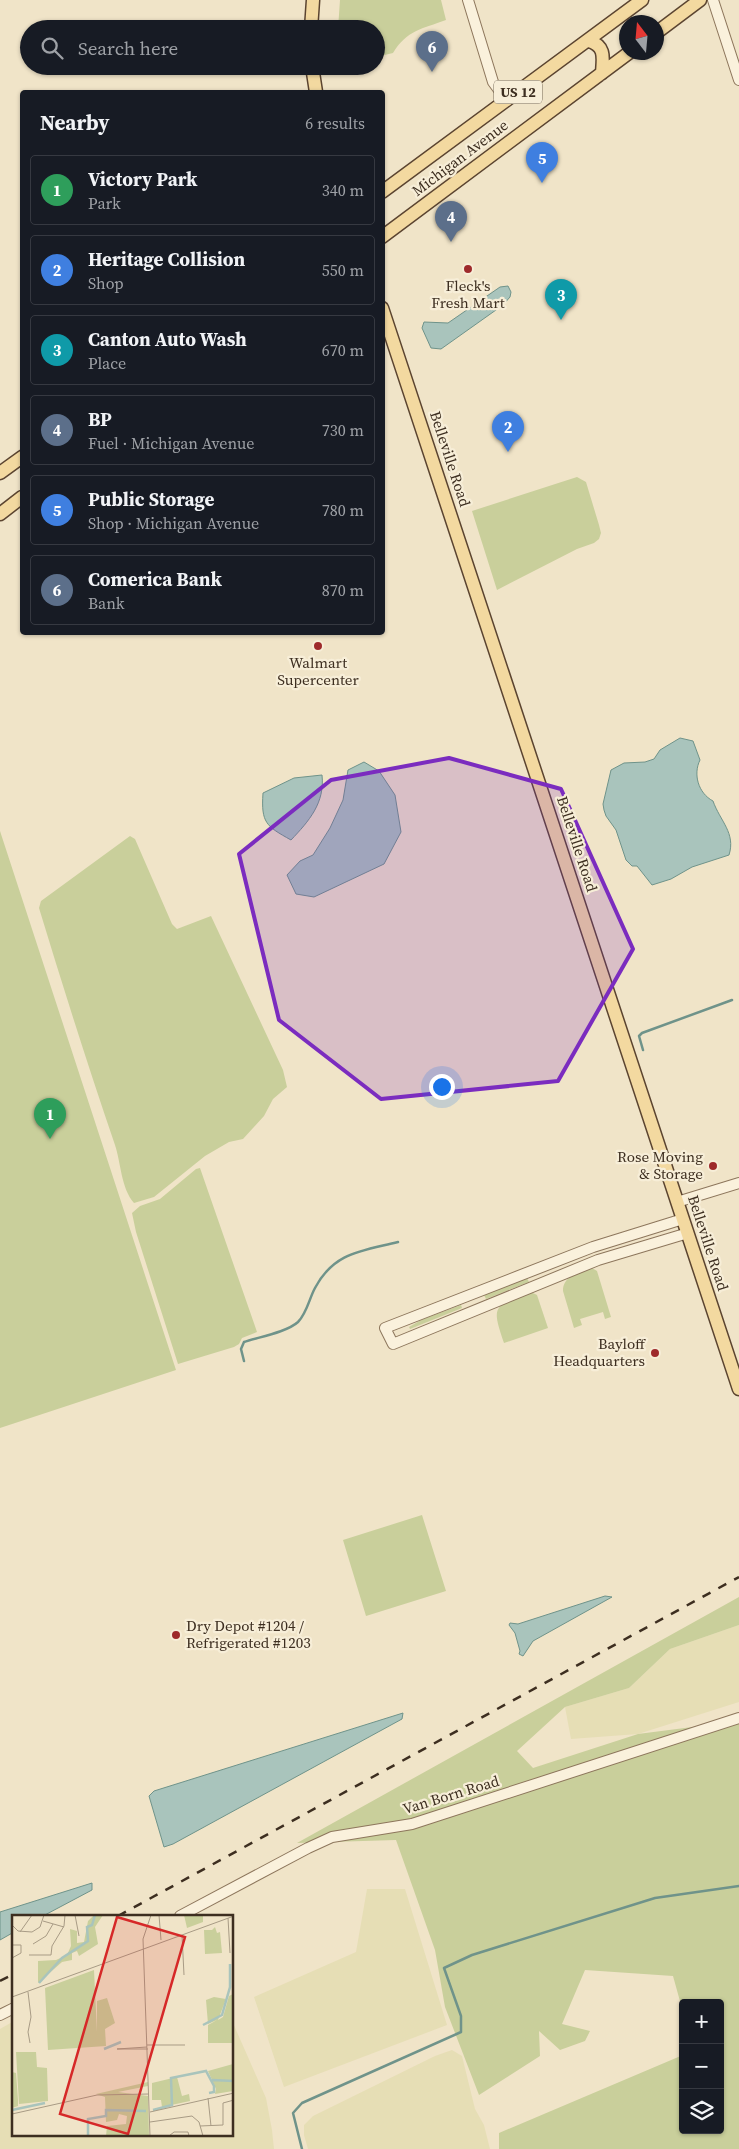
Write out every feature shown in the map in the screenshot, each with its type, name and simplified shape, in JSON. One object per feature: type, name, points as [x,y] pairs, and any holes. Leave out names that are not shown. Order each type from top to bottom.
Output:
[{"type":"main road","points":[[312,20],[313,0]]},
{"type":"main road","name":"Michigan Avenue","points":[[385,190],[642,0]]},
{"type":"main road","points":[[664,27],[700,0]]},
{"type":"main road","points":[[589,41],[600,46],[602,50],[604,56],[602,73]]},
{"type":"main road","name":"Michigan Avenue","points":[[385,234],[619,60]]},
{"type":"main road","points":[[313,75],[316,90]]},
{"type":"main road","name":"Belleville Road","points":[[385,317],[739,1389]]},
{"type":"main road","points":[[0,473],[20,458]]},
{"type":"main road","points":[[0,514],[20,499]]},
{"type":"street","points":[[468,0],[490,76],[506,101]]},
{"type":"street","points":[[713,0],[739,80]]},
{"type":"street","points":[[677,1202],[739,1183]]},
{"type":"street","points":[[683,1219],[593,1247],[385,1328],[393,1344],[598,1260],[688,1233]]},
{"type":"street","points":[[593,1247],[598,1260]]},
{"type":"street","points":[[542,1267],[548,1280]]},
{"type":"street","points":[[474,1293],[480,1308]]},
{"type":"street","name":"Van Born Road","points":[[182,1915],[308,1848],[332,1838],[412,1824],[739,1718]]},
{"type":"street","points":[[0,2015],[12,2009]]},
{"type":"highlighted area","points":[[449,758],[561,789],[633,949],[558,1081],[381,1099],[279,1020],[239,854],[331,780]]},
{"type":"shaded area","points":[[739,1625],[739,1702],[638,1734],[571,1739],[565,1707],[629,1688],[670,1649]]},
{"type":"shaded area","points":[[367,1889],[405,1889],[447,2025],[284,2087],[254,1997],[356,1952]]},
{"type":"shaded area","points":[[12,2022],[12,2136],[234,2136],[234,2025],[266,2098],[274,2149],[0,2149],[0,2029]]},
{"type":"shaded area","points":[[452,2050],[462,2056],[475,2109],[484,2125],[490,2149],[308,2149],[304,2135],[304,2125],[313,2116],[435,2056]]},
{"type":"green space","points":[[340,0],[441,0],[446,20],[416,31],[404,39],[393,53],[385,55],[385,20],[339,20]]},
{"type":"green space","points":[[577,477],[586,482],[601,533],[599,539],[497,590],[472,511]]},
{"type":"green space","points":[[0,831],[176,1370],[0,1428]]},
{"type":"green space","points":[[130,836],[135,839],[172,924],[177,929],[211,916],[283,1070],[287,1087],[273,1099],[264,1116],[243,1139],[229,1142],[205,1156],[154,1197],[134,1203],[126,1190],[115,1145],[39,908],[41,901]]},
{"type":"green space","points":[[200,1168],[257,1332],[242,1338],[239,1344],[234,1347],[178,1364],[136,1232],[132,1213],[140,1206],[160,1199],[196,1169]]},
{"type":"green space","points":[[592,1268],[597,1271],[611,1317],[605,1319],[603,1312],[580,1319],[582,1325],[574,1328],[563,1291],[564,1286],[566,1281],[573,1275]]},
{"type":"green space","points":[[527,1278],[529,1282],[486,1299],[484,1295]]},
{"type":"green space","points":[[531,1292],[537,1295],[548,1328],[504,1343],[497,1320],[499,1308],[503,1304]]},
{"type":"green space","points":[[461,1305],[462,1308],[410,1329],[409,1327],[421,1320]]},
{"type":"green space","points":[[422,1515],[446,1591],[366,1616],[343,1540]]},
{"type":"green space","points":[[739,1597],[739,1625],[670,1649],[629,1688],[565,1707],[517,1751],[533,1768],[638,1734],[739,1721],[739,2149],[499,2149],[499,2133],[679,2057],[679,2134],[724,2134],[724,1999],[679,1999],[673,1976],[585,1970],[562,2024],[590,2031],[585,2041],[560,2050],[539,2031],[540,2056],[479,2095],[445,2007],[435,1950],[396,1840],[297,1843]]},
{"type":"water","points":[[508,286],[511,292],[510,297],[503,305],[441,349],[431,348],[422,328],[424,322],[448,323],[500,287]]},
{"type":"water","points":[[680,738],[693,741],[700,760],[697,771],[698,783],[708,798],[713,801],[729,834],[731,847],[729,855],[692,867],[671,879],[652,885],[637,866],[632,866],[626,860],[616,830],[606,816],[603,804],[611,770],[624,763],[645,762],[654,759],[660,750]]},
{"type":"water","points":[[364,762],[379,771],[395,795],[401,832],[384,864],[314,897],[296,894],[287,875],[300,861],[313,855],[330,828],[343,800],[348,770]]},
{"type":"water","points":[[322,775],[321,794],[318,803],[310,818],[291,840],[271,827],[264,817],[263,793],[294,778]]},
{"type":"water","points":[[605,1596],[612,1597],[533,1641],[523,1656],[519,1654],[520,1651],[515,1633],[509,1625],[510,1623],[518,1624]]},
{"type":"water","points":[[403,1713],[402,1719],[173,1844],[164,1847],[149,1796],[154,1791]]},
{"type":"water","points":[[92,1883],[92,1890],[45,1915],[12,1915],[12,1933],[0,1940],[0,1912]]},
{"type":"waterway","points":[[643,1050],[639,1036],[642,1033],[732,1000]]},
{"type":"waterway","points":[[244,1361],[241,1349],[244,1342],[280,1331],[298,1322],[323,1276],[340,1260],[361,1251],[398,1242]]},
{"type":"waterway","points":[[302,2149],[293,2113],[302,2103],[461,2032],[461,2016],[444,1968],[472,1955],[655,1898],[739,1886]]},
{"type":"railway","points":[[120,1915],[739,1577]]},
{"type":"railway","points":[[0,1981],[12,1975]]},
{"type":"place","name":"Comerica Bank","points":[[432,72]]},
{"type":"place","name":"Public Storage","points":[[542,183]]},
{"type":"place","name":"BP","points":[[451,242]]},
{"type":"place","name":"Fleck's Fresh Mart","points":[[468,269]]},
{"type":"place","name":"Canton Auto Wash","points":[[561,320]]},
{"type":"place","name":"Heritage Collision","points":[[508,452]]},
{"type":"place","name":"Walmart Supercenter","points":[[318,646]]},
{"type":"place","name":"Victory Park","points":[[50,1139]]},
{"type":"place","name":"Rose Moving & Storage","points":[[713,1166]]},
{"type":"place","name":"Bayloff Headquarters","points":[[655,1353]]},
{"type":"place","name":"Dry Depot #1204 / Refrigerated #1203","points":[[176,1635]]}]
